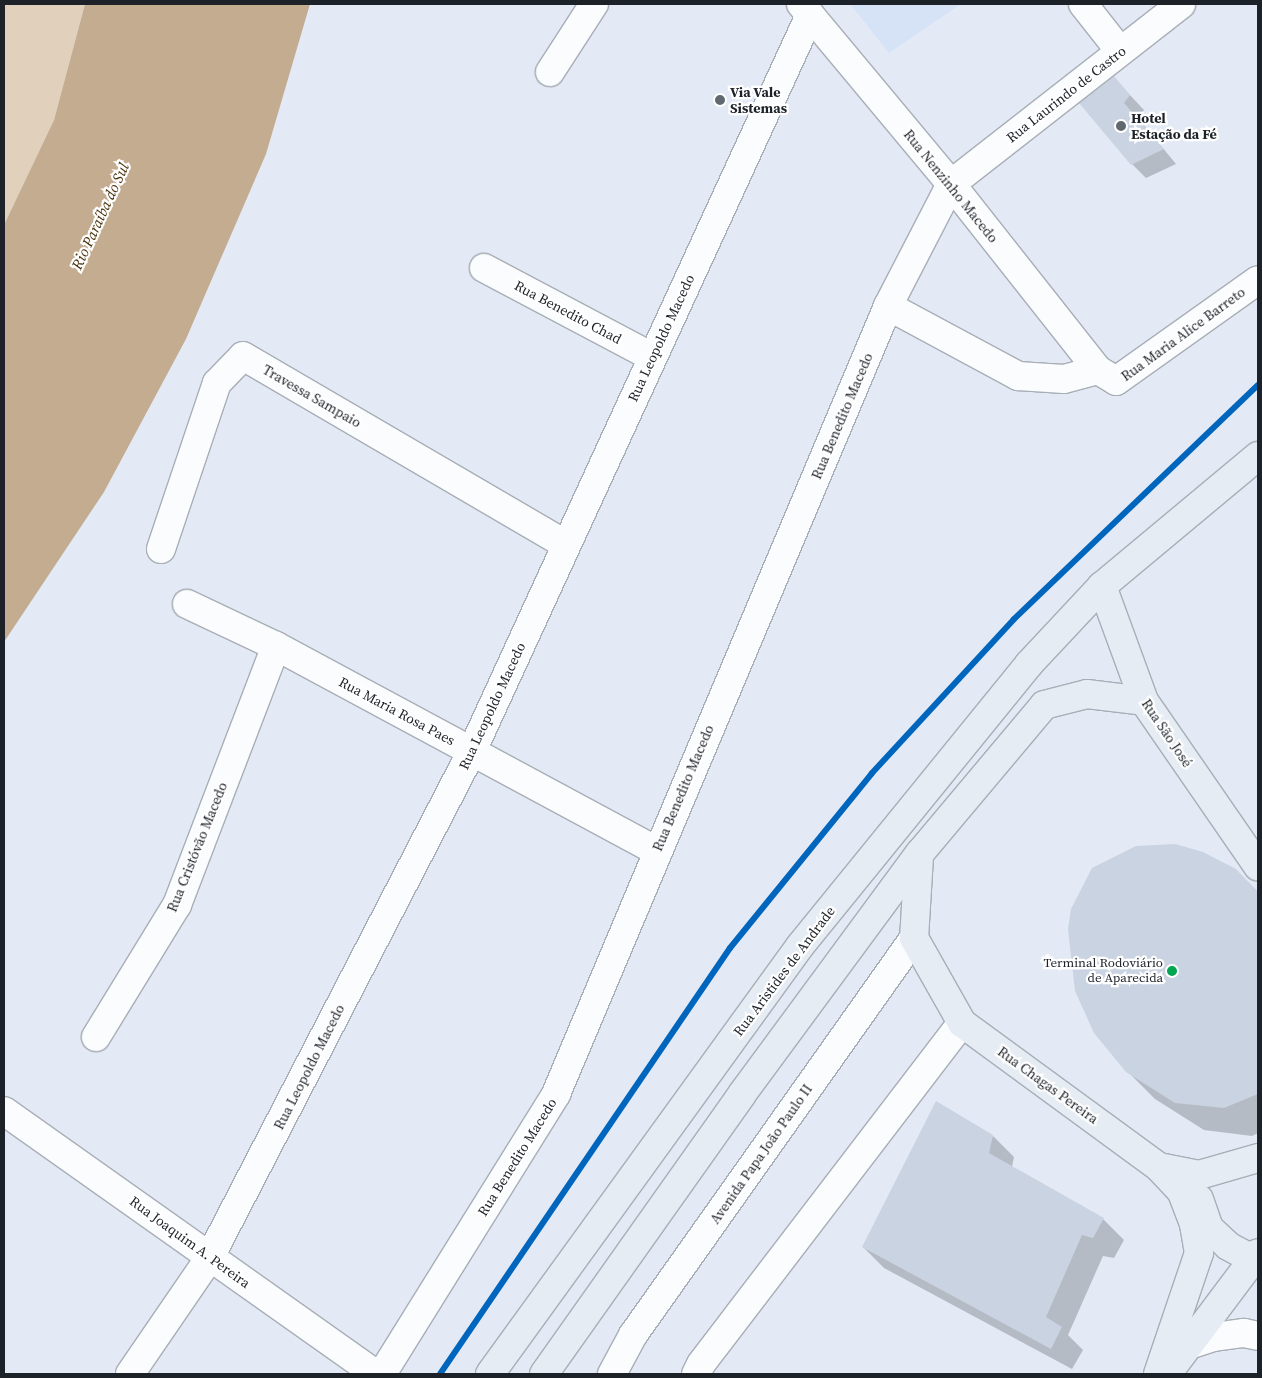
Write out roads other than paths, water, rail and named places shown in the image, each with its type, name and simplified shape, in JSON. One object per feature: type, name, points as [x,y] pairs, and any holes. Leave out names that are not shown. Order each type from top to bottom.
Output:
[{"type":"main road","name":"Rua Aristides de Andrade","points":[[490,1374],[800,946],[1029,664],[1102,586],[1258,456]]},
{"type":"main road","name":"Rua São José","points":[[1102,586],[1144,701],[1258,866]]},
{"type":"main road","points":[[544,1374],[742,1094],[920,853],[1044,705],[1087,694],[1144,701]]},
{"type":"main road","points":[[914,938],[916,867],[920,853]]},
{"type":"main road","name":"Rua Chagas Pereira","points":[[914,938],[962,1023],[1159,1166],[1199,1175]]},
{"type":"main road","points":[[1167,1374],[1186,1346],[1257,1261],[1228,1246],[1209,1228],[1200,1204],[1199,1175],[1258,1158]]},
{"type":"main road","points":[[1158,1374],[1199,1252],[1194,1224],[1182,1192],[1159,1166]]},
{"type":"street","points":[[550,72],[594,4]]},
{"type":"street","points":[[1083,4],[1120,51]]},
{"type":"street","name":"Rua Laurindo de Castro","points":[[951,184],[1181,4]]},
{"type":"street","name":"Rua Nenzinho Macedo","points":[[806,9],[951,184],[1098,370]]},
{"type":"street","name":"Rua Leopoldo Macedo","points":[[130,1374],[210,1257],[472,751],[652,357],[806,9]]},
{"type":"street","name":"Rua Benedito Macedo","points":[[382,1374],[556,1094],[888,306],[951,184]]},
{"type":"street","name":"Rua Benedito Chad","points":[[484,268],[652,357]]},
{"type":"street","name":"Rua Maria Alice Barreto","points":[[888,306],[1018,376],[1064,379],[1098,370],[1116,381],[1258,280]]},
{"type":"street","name":"Travessa Sampaio","points":[[161,549],[217,383],[243,356],[565,544]]},
{"type":"street","name":"Rua Maria Rosa Paes","points":[[187,604],[276,646],[657,851]]},
{"type":"street","name":"Rua Cristóvão Macedo","points":[[96,1037],[176,905],[276,646]]},
{"type":"street","name":"Avenida Papa João Paulo II","points":[[612,1374],[633,1335],[914,938]]},
{"type":"street","points":[[696,1374],[700,1364],[962,1023]]},
{"type":"street","name":"Rua Joaquim A. Pereira","points":[[4,1111],[375,1374]]},
{"type":"street","points":[[1186,1346],[1214,1337],[1244,1333],[1258,1336]]},
{"type":"water","name":"Rio Paraíba do Sul","points":[[85,4],[310,4],[266,154],[186,339],[104,492],[4,642],[4,225],[54,120]]},
{"type":"place","name":"Via Vale Sistemas","points":[[720,100]]},
{"type":"place","name":"Hotel Estação da Fé","points":[[1121,126]]},
{"type":"place","name":"Terminal Rodoviário de Aparecida","points":[[1172,971]]}]
